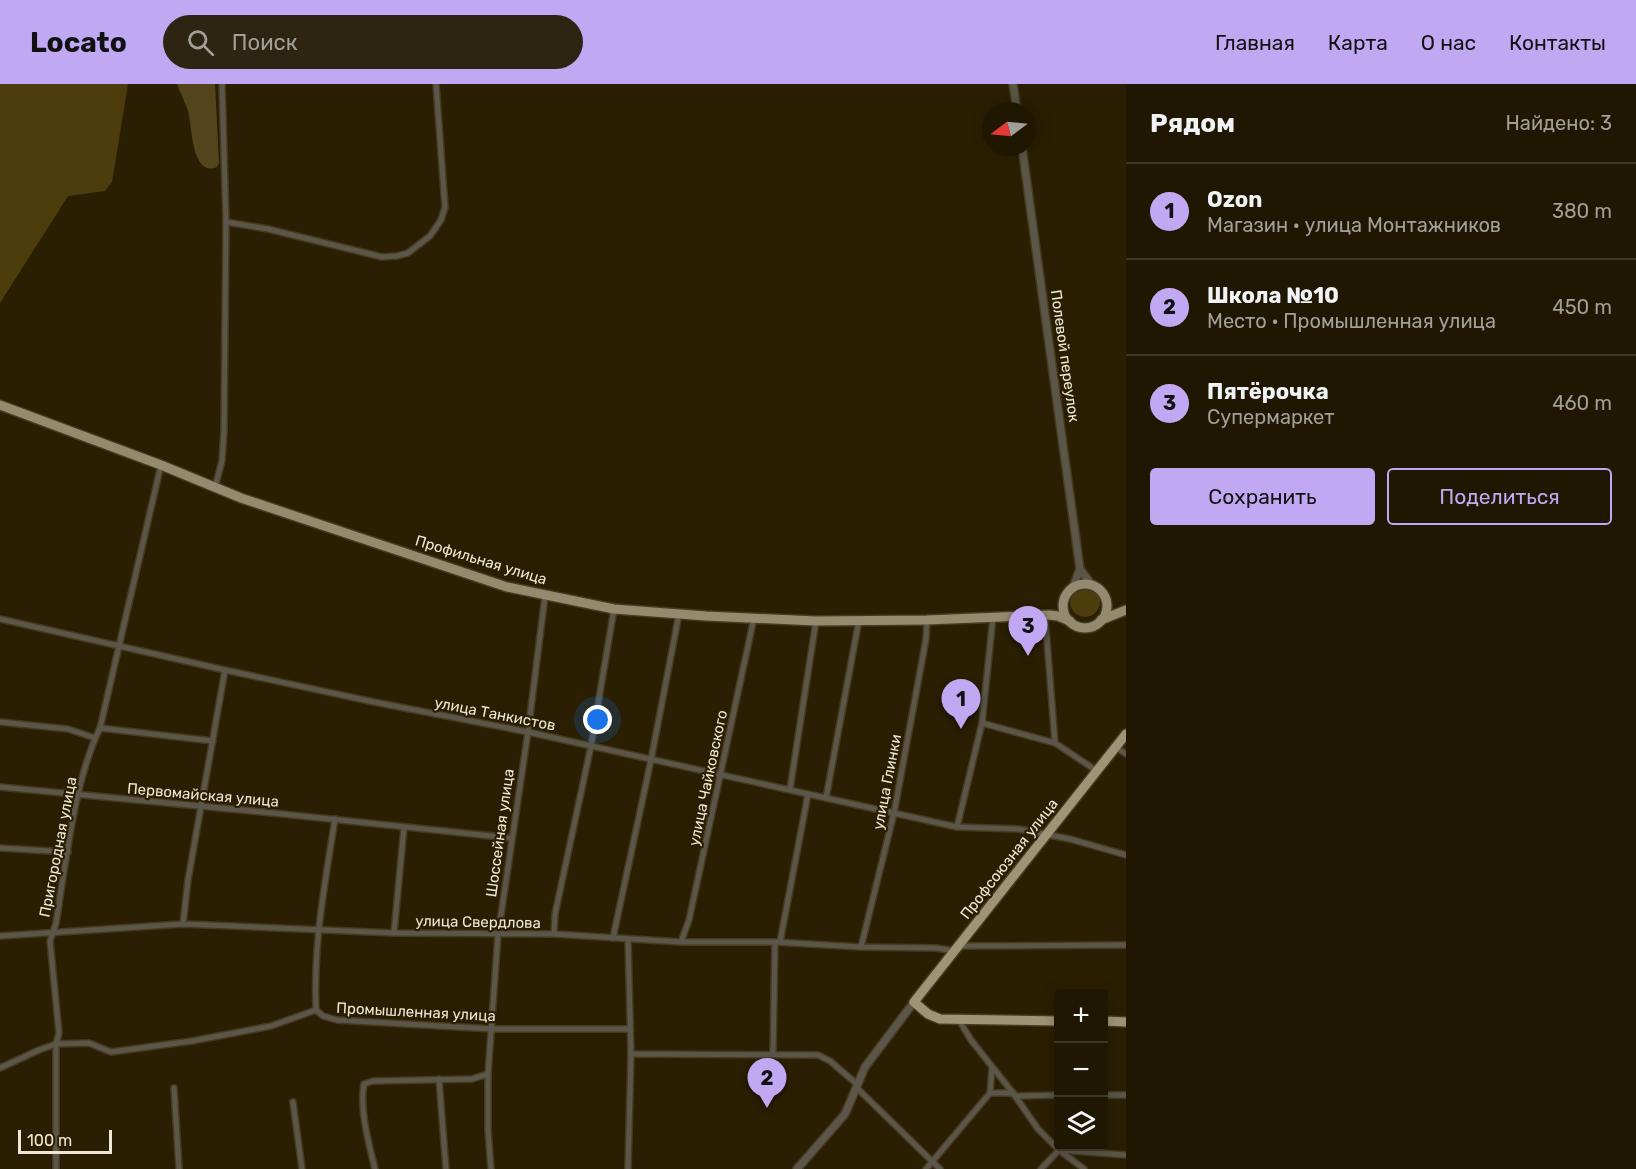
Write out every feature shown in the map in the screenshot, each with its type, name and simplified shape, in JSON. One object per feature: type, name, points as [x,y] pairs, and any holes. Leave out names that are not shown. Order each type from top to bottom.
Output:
[{"type":"highway","name":"Профсоюзная улица","points":[[914,1002],[1126,734]]},
{"type":"highway","points":[[914,1002],[933,1017],[959,1020],[1054,1021]]},
{"type":"highway","points":[[1108,1021],[1126,1022]]},
{"type":"main road","name":"Профильная улица","points":[[0,405],[161,465],[241,498],[507,587],[545,596],[615,609],[816,621],[927,620],[1047,615],[1058,616],[1070,621]]},
{"type":"main road","points":[[1047,615],[1059,608],[1073,587],[1084,584],[1092,585],[1116,607],[1126,610]]},
{"type":"main road","points":[[1101,620],[1106,611],[1105,597]]},
{"type":"main road","points":[[1064,601],[1064,612],[1078,627],[1092,626],[1126,610]]},
{"type":"street","points":[[215,487],[222,461],[224,429],[226,222],[222,84]]},
{"type":"street","points":[[226,222],[268,229],[382,257],[408,253],[430,236],[441,220],[445,207],[436,84]]},
{"type":"street","points":[[1013,84],[1016,102]]},
{"type":"street","name":"Полевой переулок","points":[[1023,156],[1080,568]]},
{"type":"street","name":"Пригородная улица","points":[[56,1169],[56,1044],[59,1033],[50,941],[78,796],[100,728],[161,465]]},
{"type":"street","points":[[1080,568],[1092,585]]},
{"type":"street","points":[[1073,587],[1080,568]]},
{"type":"street","name":"Шоссейная улица","points":[[491,1169],[488,1074],[498,935],[528,732],[545,596]]},
{"type":"street","points":[[554,934],[555,914],[591,746],[615,609]]},
{"type":"street","points":[[613,938],[679,614]]},
{"type":"street","points":[[1047,615],[1055,743]]},
{"type":"street","points":[[957,827],[982,723],[993,617]]},
{"type":"street","name":"улица Чайковского","points":[[681,942],[689,920],[754,618]]},
{"type":"street","name":"улица Танкистов","points":[[0,619],[225,670],[528,732],[957,827],[1018,829],[1070,839],[1126,855]]},
{"type":"street","points":[[826,798],[859,620]]},
{"type":"street","name":"улица Глинки","points":[[861,947],[894,813],[926,639],[927,620]]},
{"type":"street","points":[[790,789],[816,621]]},
{"type":"street","points":[[183,924],[188,880],[225,670]]},
{"type":"street","points":[[0,722],[68,729],[95,738]]},
{"type":"street","points":[[982,723],[1055,743],[1097,771]]},
{"type":"street","points":[[100,728],[213,741]]},
{"type":"street","points":[[1116,747],[1126,754]]},
{"type":"street","name":"Первомайская улица","points":[[0,787],[511,838]]},
{"type":"street","points":[[773,1054],[777,942],[808,794]]},
{"type":"street","points":[[316,1010],[318,929],[335,819]]},
{"type":"street","points":[[394,933],[404,827]]},
{"type":"street","points":[[0,848],[68,852]]},
{"type":"street","name":"улица Свердлова","points":[[0,936],[183,924],[394,933],[554,934],[681,942],[777,942],[861,947],[1126,945]]},
{"type":"street","points":[[628,939],[631,1054],[628,1169]]},
{"type":"street","points":[[797,1169],[841,1119],[874,1054],[914,1002]]},
{"type":"street","name":"Промышленная улица","points":[[0,1068],[56,1044],[89,1043],[111,1052],[192,1041],[272,1026],[316,1010],[323,1016],[338,1020],[493,1029],[630,1029]]},
{"type":"street","points":[[959,1020],[971,1040],[1014,1094],[1038,1129],[1054,1145]]},
{"type":"street","points":[[631,1054],[818,1055],[830,1061],[857,1086],[940,1169]]},
{"type":"street","points":[[926,1169],[990,1093],[992,1067]]},
{"type":"street","points":[[375,1169],[367,1135],[362,1092],[364,1084],[373,1081],[472,1079],[488,1074]]},
{"type":"street","points":[[439,1079],[446,1169]]},
{"type":"street","points":[[174,1088],[179,1169]]},
{"type":"street","points":[[990,1093],[1054,1095]]},
{"type":"street","points":[[1108,1095],[1126,1095]]},
{"type":"street","points":[[293,1102],[302,1169]]},
{"type":"street","points":[[1041,1169],[1058,1151]]},
{"type":"street","points":[[1060,1151],[1084,1169]]},
{"type":"street","points":[[1072,1151],[1126,1155]]},
{"type":"shaded area","points":[[0,84],[128,84],[112,182],[105,191],[68,196],[0,303]]},
{"type":"shaded area","points":[[177,84],[215,84],[219,163],[217,167],[208,168],[202,165],[197,158],[188,111]]},
{"type":"shaded area","points":[[1085,587],[1096,591],[1100,602],[1096,613],[1085,617],[1074,613],[1070,602],[1074,591]]},
{"type":"place","name":"Пятёрочка","points":[[1028,656]]},
{"type":"place","name":"Ozon","points":[[961,729]]},
{"type":"place","name":"Школа №10","points":[[767,1108]]}]
